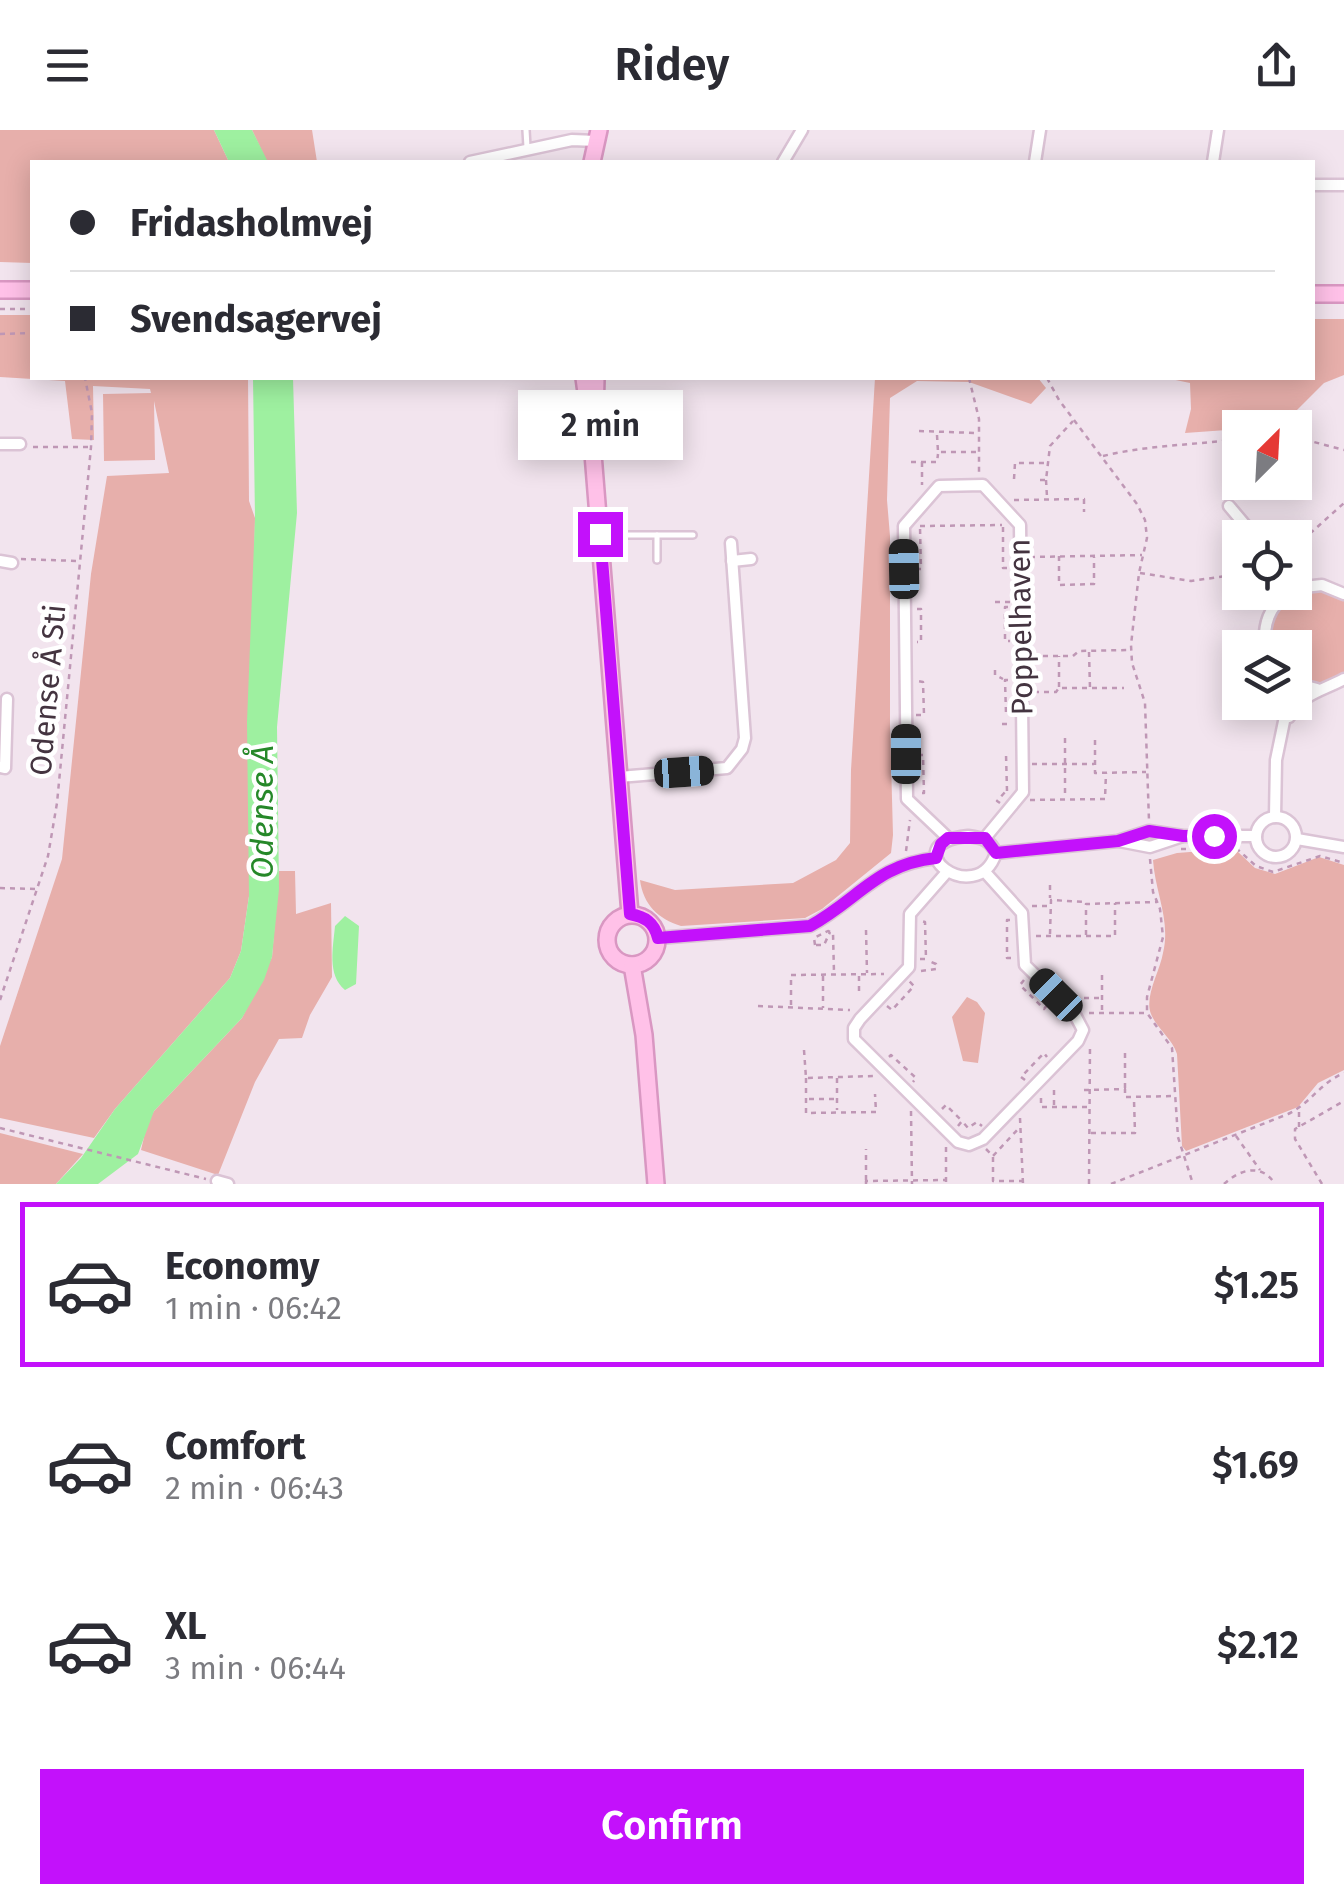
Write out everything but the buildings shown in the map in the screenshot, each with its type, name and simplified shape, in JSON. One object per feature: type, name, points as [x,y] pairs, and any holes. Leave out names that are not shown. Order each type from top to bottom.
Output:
[{"type":"street","points":[[784,160],[802,130]]},
{"type":"street","points":[[1035,160],[1040,130]]},
{"type":"street","points":[[1213,160],[1218,130]]},
{"type":"street","points":[[480,160],[598,135],[592,160]]},
{"type":"street","points":[[1315,185],[1344,185]]},
{"type":"street","points":[[0,290],[30,290]]},
{"type":"street","points":[[1315,294],[1344,294]]},
{"type":"street","points":[[584,380],[592,430],[630,914]]},
{"type":"street","points":[[592,430],[596,380]]},
{"type":"street","points":[[0,444],[20,444]]},
{"type":"street","name":"Poppelhaven","points":[[908,797],[905,522],[939,486],[984,486],[1020,522],[1021,796]]},
{"type":"street","points":[[1229,506],[1241,520]]},
{"type":"street","points":[[618,777],[727,768],[742,750],[745,738],[731,543]]},
{"type":"street","points":[[732,560],[751,559]]},
{"type":"street","points":[[1312,585],[1344,594]]},
{"type":"street","points":[[1284,727],[1302,700],[1318,689],[1344,680]]},
{"type":"street","points":[[1312,688],[1318,689]]},
{"type":"street","points":[[0,767],[5,768],[7,699]]},
{"type":"street","points":[[1276,817],[1276,760],[1285,720]]},
{"type":"street","points":[[986,872],[946,873],[936,858],[941,844],[948,838],[985,838],[1021,796]]},
{"type":"street","points":[[908,797],[948,838]]},
{"type":"street","points":[[1276,817],[1293,826],[1297,838],[1291,852],[1278,858],[1260,850],[1256,836],[1260,825],[1276,817]]},
{"type":"street","points":[[996,853],[1118,841],[1149,831],[1183,836],[1256,836]]},
{"type":"street","points":[[1118,841],[1150,847],[1183,836]]},
{"type":"street","points":[[985,838],[996,853]]},
{"type":"street","points":[[1297,838],[1344,848]]},
{"type":"street","points":[[986,872],[996,853]]},
{"type":"street","points":[[658,938],[810,926],[832,914],[881,874],[907,862],[936,858]]},
{"type":"street","points":[[946,873],[910,914],[909,967],[854,1028],[854,1039],[947,1132],[969,1146],[989,1133],[1080,1036],[1081,1022],[1025,964],[1024,918],[986,872]]},
{"type":"street","points":[[630,914],[642,916],[652,924],[658,938],[652,955],[632,965],[615,958],[607,943],[612,924],[630,914]]},
{"type":"street","points":[[632,965],[644,1034],[656,1184]]},
{"type":"lane","points":[[526,130],[527,150]]},
{"type":"lane","points":[[592,430],[646,432]]},
{"type":"lane","points":[[600,534],[692,535]]},
{"type":"lane","points":[[657,535],[658,560]]},
{"type":"path","points":[[0,309],[30,310]]},
{"type":"path","points":[[0,334],[30,333]]},
{"type":"path","name":"Odense Å Sti","points":[[0,1000],[48,856],[57,802],[91,447],[92,413],[86,380]]},
{"type":"path","points":[[970,380],[978,411],[979,480],[985,482]]},
{"type":"path","points":[[1048,380],[1146,520],[1148,538],[1139,572],[1131,650],[1145,703],[1149,831]]},
{"type":"path","points":[[597,404],[647,408]]},
{"type":"path","points":[[1047,499],[1043,480],[1050,446],[1074,420]]},
{"type":"path","points":[[911,462],[937,462],[937,431],[919,431]]},
{"type":"path","points":[[937,434],[979,432]]},
{"type":"path","points":[[1101,456],[1140,447],[1172,448],[1222,441]]},
{"type":"path","points":[[1312,441],[1344,450]]},
{"type":"path","points":[[20,444],[91,447]]},
{"type":"path","points":[[938,452],[979,452]]},
{"type":"path","points":[[1014,480],[1015,463],[1046,463]]},
{"type":"path","points":[[1006,508],[1015,499],[1084,498],[1084,512]]},
{"type":"path","points":[[1312,532],[1344,503]]},
{"type":"path","points":[[904,569],[921,569],[920,526],[1003,525],[1003,568],[1059,556],[1144,555]]},
{"type":"path","points":[[1059,556],[1058,585],[1094,584],[1094,556]]},
{"type":"path","points":[[6,562],[80,561]]},
{"type":"path","points":[[1139,572],[1191,581],[1222,577]]},
{"type":"path","points":[[995,602],[1021,602]]},
{"type":"path","points":[[1089,650],[1090,688]]},
{"type":"path","points":[[1022,656],[1131,650]]},
{"type":"path","points":[[1059,656],[1059,688]]},
{"type":"path","points":[[995,670],[995,675],[1004,680]]},
{"type":"path","points":[[906,681],[923,682],[924,715],[906,714]]},
{"type":"path","points":[[1022,692],[1124,688]]},
{"type":"path","points":[[1065,738],[1066,800]]},
{"type":"path","points":[[1095,740],[1095,773],[1147,772]]},
{"type":"path","points":[[906,754],[923,755],[924,793],[908,797],[907,862]]},
{"type":"path","points":[[1095,764],[1066,764],[1006,754],[1006,792],[1066,800],[1105,800],[1106,772]]},
{"type":"path","points":[[910,839],[916,843]]},
{"type":"path","points":[[1150,847],[1151,877],[1164,936],[1148,997],[1148,1013],[1172,1048],[1178,1136],[1194,1184]]},
{"type":"path","points":[[1177,849],[1216,848]]},
{"type":"path","points":[[1235,848],[1256,866],[1273,872],[1320,856],[1344,863]]},
{"type":"path","points":[[1050,884],[1050,936]]},
{"type":"path","points":[[0,888],[37,889]]},
{"type":"path","points":[[1050,900],[1086,900],[1086,936]]},
{"type":"path","points":[[1086,904],[1158,902]]},
{"type":"path","points":[[1025,936],[1115,936],[1115,903]]},
{"type":"path","points":[[1017,906],[1050,906]]},
{"type":"path","points":[[1080,918],[1086,918]]},
{"type":"path","points":[[866,930],[867,974]]},
{"type":"path","points":[[830,932],[814,938],[815,945],[834,948]]},
{"type":"path","points":[[825,944],[830,932]]},
{"type":"path","points":[[830,932],[834,974]]},
{"type":"path","points":[[924,971],[936,969],[936,964],[926,959]]},
{"type":"path","points":[[1032,972],[1020,985],[1044,1009],[1057,996],[1102,998]]},
{"type":"path","points":[[823,974],[824,1010]]},
{"type":"path","points":[[859,974],[859,992]]},
{"type":"path","points":[[792,1005],[791,975],[902,974],[914,986],[892,1010],[879,999]]},
{"type":"path","points":[[1102,975],[1102,1013]]},
{"type":"path","points":[[758,1006],[868,1010]]},
{"type":"path","points":[[1074,1013],[1148,1013]]},
{"type":"path","points":[[1080,1036],[1090,1045],[1089,1184]]},
{"type":"path","points":[[804,1050],[806,1113],[876,1112],[876,1094]]},
{"type":"path","points":[[1125,1052],[1125,1097],[1177,1096]]},
{"type":"path","points":[[1111,1184],[1299,1109],[1322,1083],[1344,1073]]},
{"type":"path","points":[[806,1078],[890,1076]]},
{"type":"path","points":[[836,1077],[837,1113]]},
{"type":"path","points":[[1042,1087],[1041,1107],[1090,1107]]},
{"type":"path","points":[[1087,1089],[1124,1089]]},
{"type":"path","points":[[1054,1090],[1054,1107]]},
{"type":"path","points":[[806,1098],[844,1094]]},
{"type":"path","points":[[1090,1134],[1135,1133],[1134,1096]]},
{"type":"path","points":[[912,1097],[912,1182]]},
{"type":"path","points":[[1322,1184],[1294,1139],[1295,1129],[1344,1101]]},
{"type":"path","points":[[978,1142],[992,1156],[993,1180],[1023,1182],[1020,1102]]},
{"type":"path","points":[[933,1118],[946,1105],[968,1128],[977,1122],[989,1133]]},
{"type":"path","points":[[1299,1109],[1299,1127]]},
{"type":"path","points":[[866,1150],[866,1182],[912,1182],[930,1177],[946,1182],[947,1132],[962,1122]]},
{"type":"path","points":[[992,1156],[1020,1126]]},
{"type":"path","points":[[0,1128],[223,1183]]},
{"type":"path","points":[[1236,1135],[1243,1150],[1274,1184]]},
{"type":"path","points":[[1224,1184],[1242,1171],[1261,1172]]},
{"type":"shaded area","points":[[0,130],[214,130],[228,160],[30,160],[30,263],[0,262]]},
{"type":"shaded area","points":[[252,130],[312,130],[317,160],[266,160]]},
{"type":"shaded area","points":[[0,315],[30,315],[30,379],[0,377]]},
{"type":"shaded area","points":[[1315,319],[1344,319],[1344,375],[1324,383],[1297,410],[1222,410],[1222,430],[1185,433],[1191,409],[1190,383],[1176,380],[1315,380]]},
{"type":"shaded area","points":[[49,380],[248,380],[249,501],[255,518],[249,896],[241,951],[230,978],[94,1138],[0,1118],[0,1046],[62,859],[91,574],[107,476],[169,473],[154,401],[155,460],[104,461],[103,394],[151,393],[150,389],[93,386],[94,440],[72,439],[65,381]]},
{"type":"shaded area","points":[[875,380],[1040,380],[1046,388],[1031,404],[969,382],[917,381],[890,398],[887,500],[891,853],[822,909],[805,918],[681,926],[665,919],[644,896],[640,880],[675,890],[793,883],[836,860],[850,843]]},
{"type":"shaded area","points":[[1312,590],[1327,591],[1344,600],[1344,675],[1312,682],[1312,630],[1271,630],[1279,610],[1312,610]]},
{"type":"shaded area","points":[[1237,851],[1255,868],[1275,874],[1319,857],[1344,865],[1344,1070],[1318,1083],[1298,1107],[1186,1151],[1182,1146],[1177,1054],[1149,1007],[1165,941],[1153,860],[1177,853]]},
{"type":"shaded area","points":[[279,871],[295,871],[296,914],[331,903],[332,977],[302,1038],[279,1039],[255,1082],[218,1175],[141,1150],[154,1111],[242,1018],[272,957]]},
{"type":"shaded area","points":[[967,997],[985,1013],[978,1063],[963,1061],[952,1017]]},
{"type":"shaded area","points":[[0,1133],[83,1154],[56,1184],[0,1184]]},
{"type":"water","points":[[214,130],[252,130],[267,160],[228,160]]},
{"type":"water","name":"Odense Å","points":[[253,380],[293,380],[297,513],[277,727],[279,889],[272,957],[242,1018],[154,1111],[138,1154],[98,1184],[56,1184],[81,1158],[115,1109],[230,978],[241,951],[249,896],[247,722],[255,518]]},
{"type":"water","points":[[345,916],[359,926],[356,984],[345,990],[339,984],[332,961],[335,926]]},
{"type":"route","points":[[600,534],[630,914],[642,916],[652,924],[658,938],[810,926],[832,914],[881,874],[900,864],[936,858],[948,838],[985,838],[996,853],[1118,841],[1149,831],[1214,836]]}]
